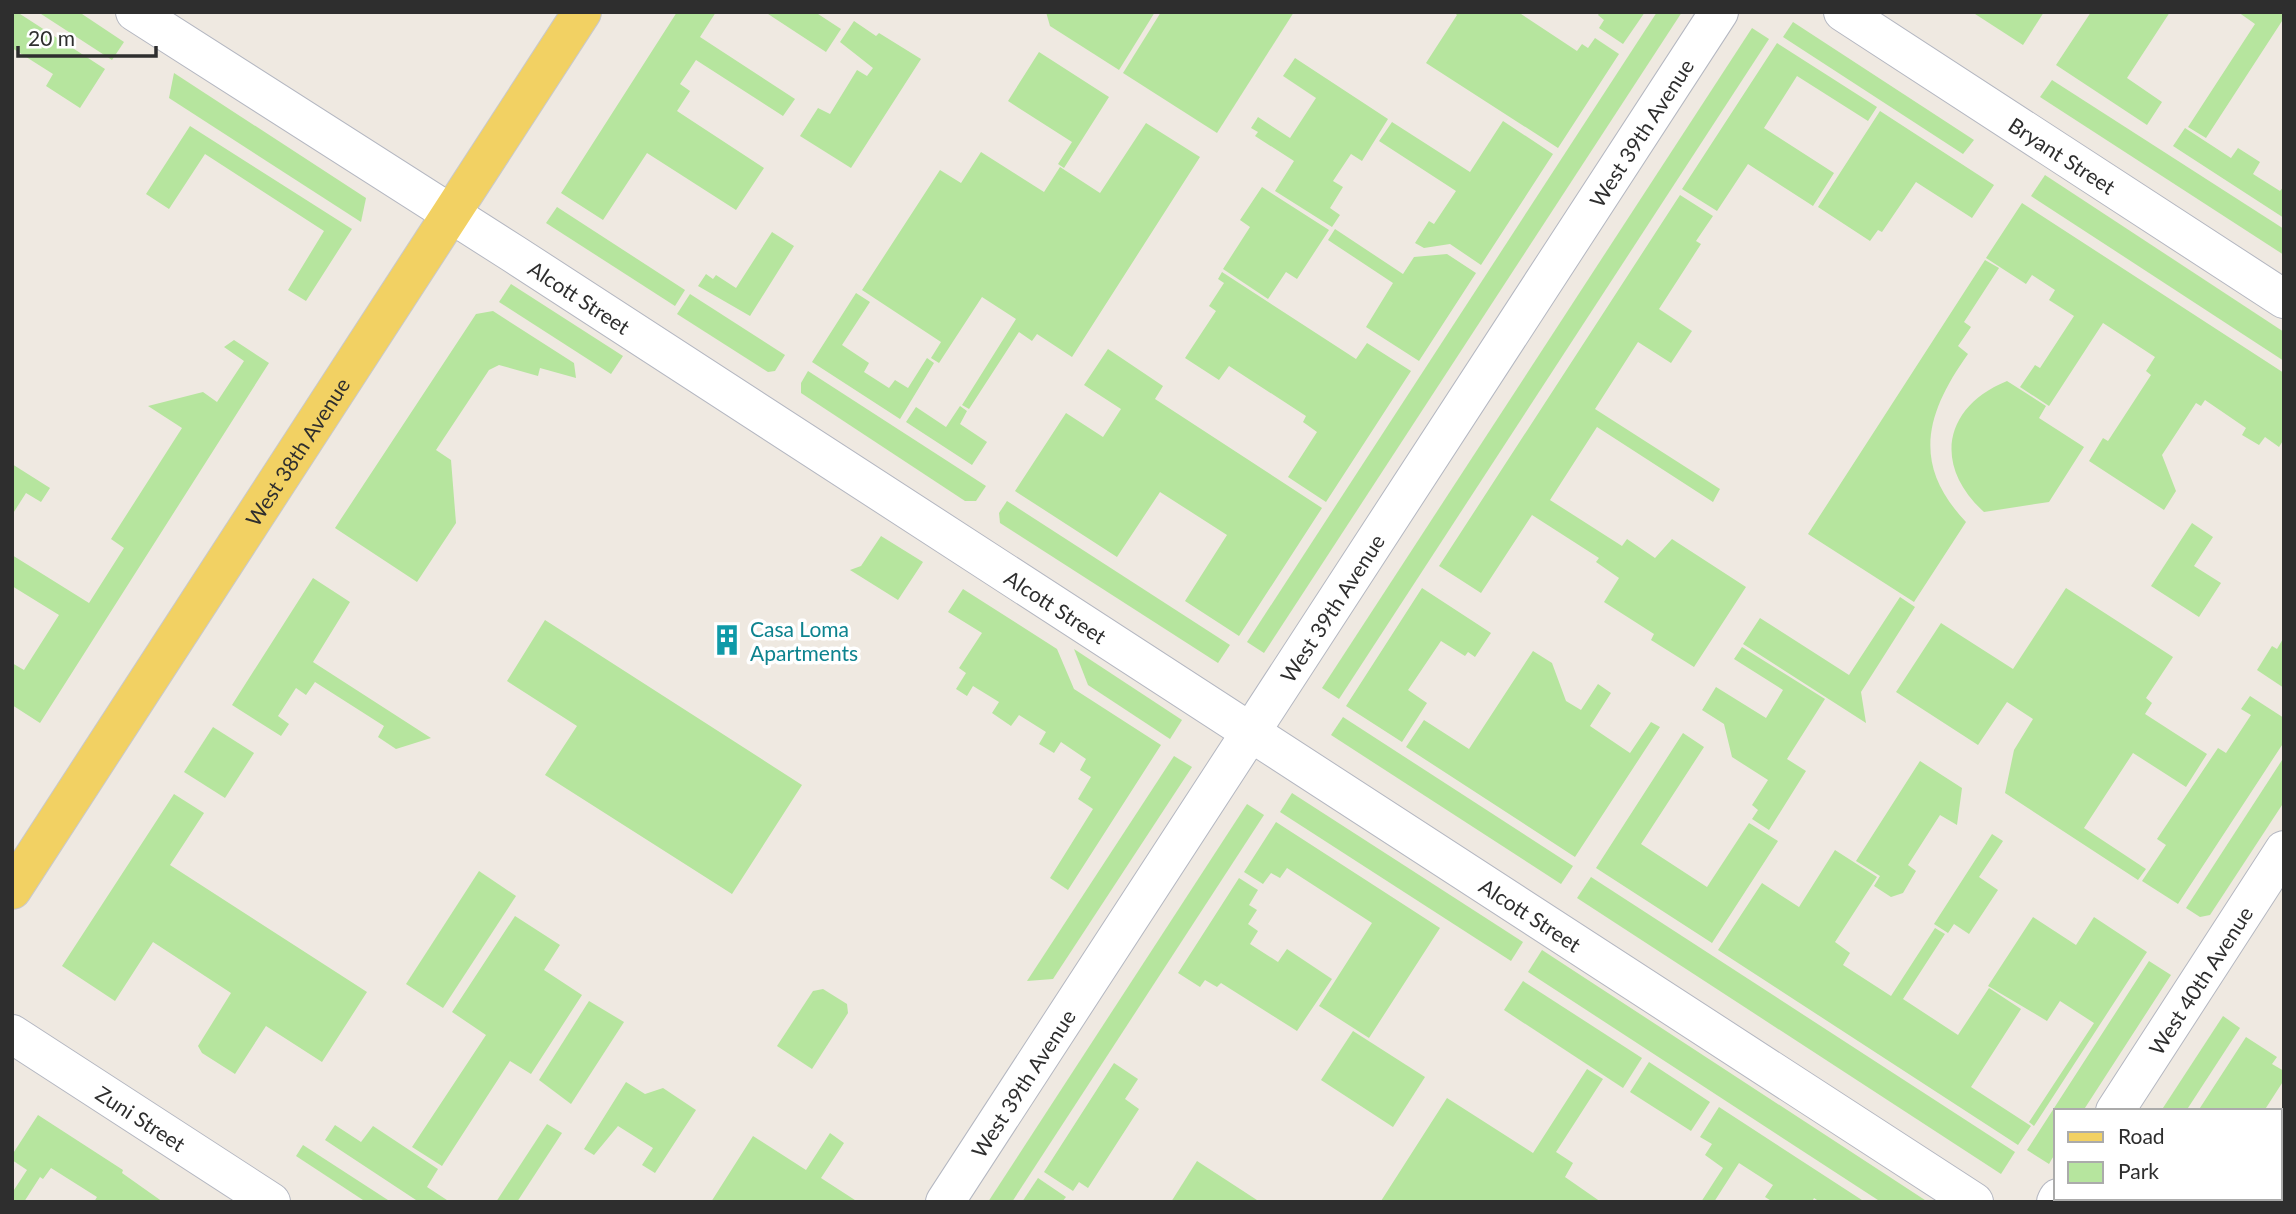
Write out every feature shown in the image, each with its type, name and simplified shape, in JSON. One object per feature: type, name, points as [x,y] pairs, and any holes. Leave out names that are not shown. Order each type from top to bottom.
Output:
[{"type":"main road","name":"West 38th Avenue","points":[[12,890],[582,12]]},
{"type":"street","name":"Alcott Street","points":[[135,12],[1974,1202]]},
{"type":"street","name":"West 39th Avenue","points":[[944,1202],[1719,12]]},
{"type":"street","name":"Bryant Street","points":[[1843,12],[2284,299]]},
{"type":"street","name":"West 40th Avenue","points":[[2116,1109],[2284,850]]},
{"type":"street","name":"Zuni Street","points":[[12,1034],[271,1202]]},
{"type":"green space","points":[[12,12],[17,12],[105,69],[80,108],[46,86],[53,74],[12,48]]},
{"type":"green space","points":[[38,12],[79,12],[124,42],[112,60]]},
{"type":"green space","points":[[677,12],[716,12],[700,37],[795,99],[783,116],[696,60],[680,84],[690,91],[677,111],[764,168],[736,210],[647,153],[603,220],[561,193]]},
{"type":"green space","points":[[765,12],[815,12],[841,29],[826,52]]},
{"type":"green space","points":[[1046,12],[1155,12],[1119,70],[1050,26]]},
{"type":"green space","points":[[1161,12],[1294,12],[1217,133],[1123,73]]},
{"type":"green space","points":[[1454,12],[1518,12],[1577,51],[1582,44],[1588,48],[1595,38],[1619,54],[1558,148],[1426,63],[1457,15]]},
{"type":"green space","points":[[1600,12],[1645,12],[1623,44],[1599,28],[1604,20],[1598,15]]},
{"type":"green space","points":[[1657,12],[1682,12],[1264,653],[1247,642]]},
{"type":"green space","points":[[1972,12],[2044,12],[2023,45]]},
{"type":"green space","points":[[2091,12],[2170,12],[2127,78],[2162,102],[2147,125],[2056,65]]},
{"type":"green space","points":[[2238,12],[2284,12],[2284,18],[2206,138],[2188,127],[2255,24]]},
{"type":"green space","points":[[854,21],[876,36],[879,33],[921,59],[851,168],[800,136],[818,108],[830,114],[857,70],[867,76],[873,68],[840,42]]},
{"type":"green space","points":[[1793,22],[1974,140],[1963,154],[1783,37]]},
{"type":"green space","points":[[1752,28],[1769,39],[1339,699],[1322,688]]},
{"type":"green space","points":[[1777,43],[1877,107],[1868,121],[1797,76],[1764,128],[1834,173],[1813,206],[1748,164],[1717,211],[1682,189]]},
{"type":"green space","points":[[1039,52],[1109,97],[1064,168],[1058,164],[1072,142],[1008,101]]},
{"type":"green space","points":[[1295,58],[1388,119],[1362,161],[1351,154],[1333,181],[1343,187],[1330,208],[1340,215],[1332,227],[1275,191],[1294,161],[1255,136],[1258,132],[1251,128],[1258,117],[1290,138],[1316,98],[1283,76]]},
{"type":"green space","points":[[174,73],[366,198],[361,222],[169,98]]},
{"type":"green space","points":[[2052,80],[2284,229],[2284,255],[2040,97]]},
{"type":"green space","points":[[1880,111],[1994,185],[1972,218],[1916,182],[1882,232],[1878,230],[1870,241],[1818,207]]},
{"type":"green space","points":[[1503,121],[1553,154],[1481,265],[1450,244],[1424,248],[1415,243],[1429,221],[1434,224],[1456,191],[1379,141],[1392,122],[1470,172]]},
{"type":"green space","points":[[1146,123],[1200,157],[1072,357],[1037,334],[1032,341],[1019,332],[969,409],[962,405],[1016,319],[982,297],[939,363],[931,358],[941,342],[862,290],[940,170],[961,183],[981,152],[1044,192],[1060,167],[1100,193]]},
{"type":"green space","points":[[190,126],[352,229],[306,301],[288,290],[324,231],[205,154],[169,209],[146,194]]},
{"type":"green space","points":[[2185,128],[2231,158],[2238,148],[2260,162],[2253,174],[2280,191],[2284,186],[2284,218],[2173,146]]},
{"type":"green space","points":[[2045,175],[2284,332],[2284,361],[2031,196]]},
{"type":"green space","points":[[1262,187],[1329,230],[1297,279],[1286,272],[1268,299],[1223,269],[1250,227],[1240,220]]},
{"type":"green space","points":[[1680,195],[1713,216],[1696,241],[1701,244],[1659,309],[1692,331],[1671,363],[1638,342],[1595,409],[1720,489],[1713,502],[1597,427],[1550,500],[1622,546],[1627,539],[1655,558],[1672,539],[1746,587],[1694,667],[1651,640],[1654,634],[1604,602],[1619,578],[1596,562],[1599,558],[1532,515],[1481,593],[1439,566]]},
{"type":"green space","points":[[2022,203],[2284,373],[2284,439],[2279,447],[2265,437],[2259,445],[2242,435],[2246,428],[2205,400],[2201,406],[2196,403],[2162,455],[2176,491],[2164,510],[2089,461],[2103,438],[2108,441],[2151,375],[2146,371],[2155,357],[2103,323],[2049,406],[2020,387],[2035,365],[2040,368],[2074,316],[2049,300],[2055,290],[2032,275],[2026,284],[1986,258]]},
{"type":"green space","points":[[557,207],[685,290],[675,306],[546,223]]},
{"type":"green space","points":[[1335,229],[1403,274],[1414,257],[1447,254],[1476,273],[1419,361],[1366,327],[1393,283],[1328,240]]},
{"type":"green space","points":[[772,232],[794,246],[750,316],[698,286],[706,274],[713,279],[716,275],[736,288]]},
{"type":"green space","points":[[1985,260],[1999,268],[1964,322],[1971,327],[1958,346],[1968,354],[1942,397],[1934,418],[1931,438],[1931,459],[1937,480],[1966,522],[1914,602],[1808,534]]},
{"type":"green space","points":[[1222,272],[1356,359],[1367,343],[1411,371],[1326,502],[1288,477],[1317,432],[1303,422],[1306,416],[1229,366],[1219,380],[1185,358],[1216,311],[1209,306],[1224,283],[1218,279]]},
{"type":"green space","points":[[511,284],[623,356],[611,374],[499,302]]},
{"type":"green space","points":[[856,293],[870,302],[842,345],[869,363],[864,372],[889,388],[895,380],[908,388],[927,358],[934,363],[900,419],[812,362]]},
{"type":"green space","points":[[690,294],[785,355],[775,371],[768,372],[677,314]]},
{"type":"green space","points":[[493,311],[574,363],[576,378],[540,368],[538,376],[499,365],[489,370],[436,450],[451,460],[456,523],[417,582],[335,528],[476,314]]},
{"type":"green space","points":[[234,340],[269,363],[40,723],[12,705],[12,663],[24,670],[59,615],[12,586],[12,555],[89,603],[124,548],[111,539],[182,428],[148,406],[203,392],[217,402],[244,361],[224,347]]},
{"type":"green space","points":[[1108,349],[1163,386],[1155,399],[1322,508],[1239,636],[1185,601],[1227,535],[1160,492],[1117,557],[1015,491],[1066,413],[1103,437],[1121,409],[1084,385]]},
{"type":"green space","points":[[808,371],[986,486],[976,501],[965,501],[801,393],[801,383]]},
{"type":"green space","points":[[2007,381],[2046,406],[2039,418],[2084,447],[2049,502],[1984,512],[1957,476],[1952,457],[1952,439],[1958,422],[1969,406],[1986,392]]},
{"type":"green space","points":[[960,406],[967,411],[960,424],[987,442],[972,465],[906,422],[916,407],[946,427]]},
{"type":"green space","points":[[12,464],[50,488],[41,502],[26,493],[12,515]]},
{"type":"green space","points":[[1007,501],[1230,645],[1218,663],[1000,523],[999,513]]},
{"type":"green space","points":[[2192,523],[2213,537],[2194,566],[2221,583],[2199,617],[2151,586]]},
{"type":"green space","points":[[881,536],[923,562],[898,600],[850,570],[861,566]]},
{"type":"green space","points":[[313,578],[350,602],[313,662],[431,738],[396,749],[378,737],[384,726],[315,682],[306,695],[296,688],[278,716],[289,724],[281,736],[232,705]]},
{"type":"green space","points":[[1422,588],[1491,633],[1475,657],[1468,652],[1465,656],[1441,641],[1408,690],[1427,703],[1402,742],[1346,706]]},
{"type":"green space","points":[[2066,588],[2173,657],[2146,698],[2152,703],[2145,714],[2207,754],[2186,787],[2133,753],[2084,828],[2146,869],[2138,880],[2005,793],[2014,750],[2033,719],[2007,702],[1978,745],[1896,692],[1941,623],[2013,669]]},
{"type":"green space","points":[[963,589],[1057,649],[1074,689],[1161,745],[1068,890],[1050,878],[1093,809],[1078,799],[1091,777],[1080,770],[1086,759],[1061,742],[1054,753],[1039,744],[1046,732],[1019,715],[1011,726],[992,713],[999,702],[973,686],[967,696],[956,689],[966,673],[959,668],[982,633],[948,612]]},
{"type":"green space","points":[[1900,597],[1915,607],[1861,692],[1866,723],[1743,644],[1760,618],[1849,675]]},
{"type":"green space","points":[[545,620],[802,785],[732,894],[545,775],[577,726],[507,681]]},
{"type":"green space","points":[[2284,637],[2284,688],[2257,670],[2272,646],[2277,649]]},
{"type":"green space","points":[[1742,647],[1825,699],[1787,759],[1806,771],[1769,830],[1752,819],[1758,810],[1752,805],[1768,780],[1732,757],[1724,724],[1702,710],[1716,687],[1766,718],[1783,690],[1734,659]]},
{"type":"green space","points":[[1074,649],[1182,720],[1170,739],[1088,685]]},
{"type":"green space","points":[[1533,651],[1552,663],[1566,701],[1581,710],[1598,684],[1611,693],[1590,726],[1630,753],[1651,722],[1660,727],[1575,857],[1406,747],[1424,720],[1469,749]]},
{"type":"green space","points":[[2250,696],[2284,718],[2284,742],[2178,904],[2142,881],[2166,845],[2157,839],[2218,748],[2226,753],[2251,715],[2241,709]]},
{"type":"green space","points":[[1343,717],[1573,866],[1561,884],[1331,735]]},
{"type":"green space","points":[[213,727],[254,753],[225,798],[184,772]]},
{"type":"green space","points":[[1683,733],[1704,747],[1641,844],[1707,887],[1749,823],[1778,841],[1712,943],[1596,868]]},
{"type":"green space","points":[[1174,756],[1192,767],[1053,979],[1027,981]]},
{"type":"green space","points":[[2284,757],[2284,802],[2210,915],[2200,917],[2186,908]]},
{"type":"green space","points":[[1920,761],[1962,788],[1957,825],[1940,815],[1908,865],[1916,871],[1903,893],[1891,897],[1874,886],[1880,876],[1856,861]]},
{"type":"green space","points":[[1292,793],[1523,942],[1511,961],[1280,812]]},
{"type":"green space","points":[[174,794],[204,813],[170,865],[367,992],[322,1062],[266,1026],[235,1074],[202,1053],[198,1046],[231,993],[153,942],[115,1001],[62,966]]},
{"type":"green space","points":[[1247,804],[1264,815],[1012,1202],[988,1202]]},
{"type":"green space","points":[[1276,822],[1440,928],[1369,1038],[1319,1006],[1372,923],[1287,868],[1280,878],[1271,873],[1263,884],[1244,872]]},
{"type":"green space","points":[[1992,834],[2003,841],[1979,877],[1998,890],[1969,934],[1954,924],[1948,933],[1934,924]]},
{"type":"green space","points":[[1835,850],[1877,877],[1835,942],[1850,953],[1843,965],[1891,996],[1935,928],[1945,934],[1903,999],[1958,1035],[1989,988],[2021,1009],[1971,1087],[2031,1126],[2018,1145],[1718,950],[1762,883],[1799,907]]},
{"type":"green space","points":[[479,871],[516,896],[443,1008],[406,984]]},
{"type":"green space","points":[[1591,877],[2015,1152],[2001,1174],[1577,898]]},
{"type":"green space","points":[[1239,878],[1258,890],[1249,905],[1257,910],[1248,924],[1258,931],[1250,944],[1278,962],[1287,949],[1332,979],[1297,1031],[1221,983],[1217,987],[1205,980],[1200,987],[1178,973]]},
{"type":"green space","points":[[515,916],[560,945],[544,970],[582,995],[531,1074],[510,1061],[442,1166],[412,1147],[486,1035],[452,1012]]},
{"type":"green space","points":[[2033,917],[2076,945],[2094,917],[2147,952],[2034,1126],[2029,1122],[2094,1023],[2060,1001],[2047,1021],[1988,986]]},
{"type":"green space","points":[[1542,950],[1928,1202],[1881,1202],[1528,972]]},
{"type":"green space","points":[[2149,961],[2171,975],[2084,1109],[2054,1109],[2054,1155],[2049,1164],[2027,1150]]},
{"type":"green space","points":[[1523,981],[1642,1058],[1623,1088],[1504,1010]]},
{"type":"green space","points":[[823,989],[847,1004],[848,1013],[812,1069],[777,1046],[813,991]]},
{"type":"green space","points":[[589,1001],[624,1022],[571,1104],[539,1080]]},
{"type":"green space","points":[[2223,1016],[2240,1028],[2187,1109],[2162,1109]]},
{"type":"green space","points":[[1353,1031],[1425,1077],[1393,1127],[1321,1080]]},
{"type":"green space","points":[[2246,1037],[2277,1057],[2272,1064],[2284,1071],[2284,1080],[2265,1109],[2199,1109]]},
{"type":"green space","points":[[1649,1062],[1710,1102],[1691,1131],[1630,1092]]},
{"type":"green space","points":[[1114,1063],[1138,1079],[1125,1099],[1139,1109],[1088,1188],[1079,1182],[1073,1191],[1044,1172]]},
{"type":"green space","points":[[1587,1069],[1603,1079],[1556,1152],[1573,1163],[1565,1177],[1601,1202],[1381,1201],[1447,1098],[1533,1153]]},
{"type":"green space","points":[[626,1082],[645,1094],[663,1088],[696,1110],[655,1173],[642,1165],[653,1148],[618,1126],[594,1155],[584,1149]]},
{"type":"green space","points":[[1719,1107],[1865,1202],[1820,1202],[1814,1198],[1812,1202],[1773,1202],[1765,1197],[1773,1185],[1739,1163],[1714,1202],[1701,1202],[1723,1168],[1705,1155],[1712,1144],[1700,1137]]},
{"type":"green space","points":[[38,1115],[123,1170],[122,1173],[163,1202],[94,1202],[97,1197],[51,1168],[43,1179],[40,1177],[24,1202],[12,1202],[12,1193],[27,1170],[12,1160],[12,1155]]},
{"type":"green space","points":[[547,1124],[562,1133],[517,1202],[496,1202]]},
{"type":"green space","points":[[335,1125],[361,1142],[373,1126],[438,1169],[427,1187],[450,1202],[419,1202],[325,1140]]},
{"type":"green space","points":[[830,1133],[844,1143],[821,1178],[858,1202],[711,1202],[753,1136],[806,1170]]},
{"type":"green space","points":[[303,1145],[391,1202],[366,1202],[296,1156]]},
{"type":"green space","points":[[1197,1161],[1260,1202],[1171,1202]]},
{"type":"green space","points":[[1038,1178],[1066,1197],[1062,1202],[1022,1202]]},
{"type":"place","name":"Casa Loma Apartments","points":[[727,640]]}]
